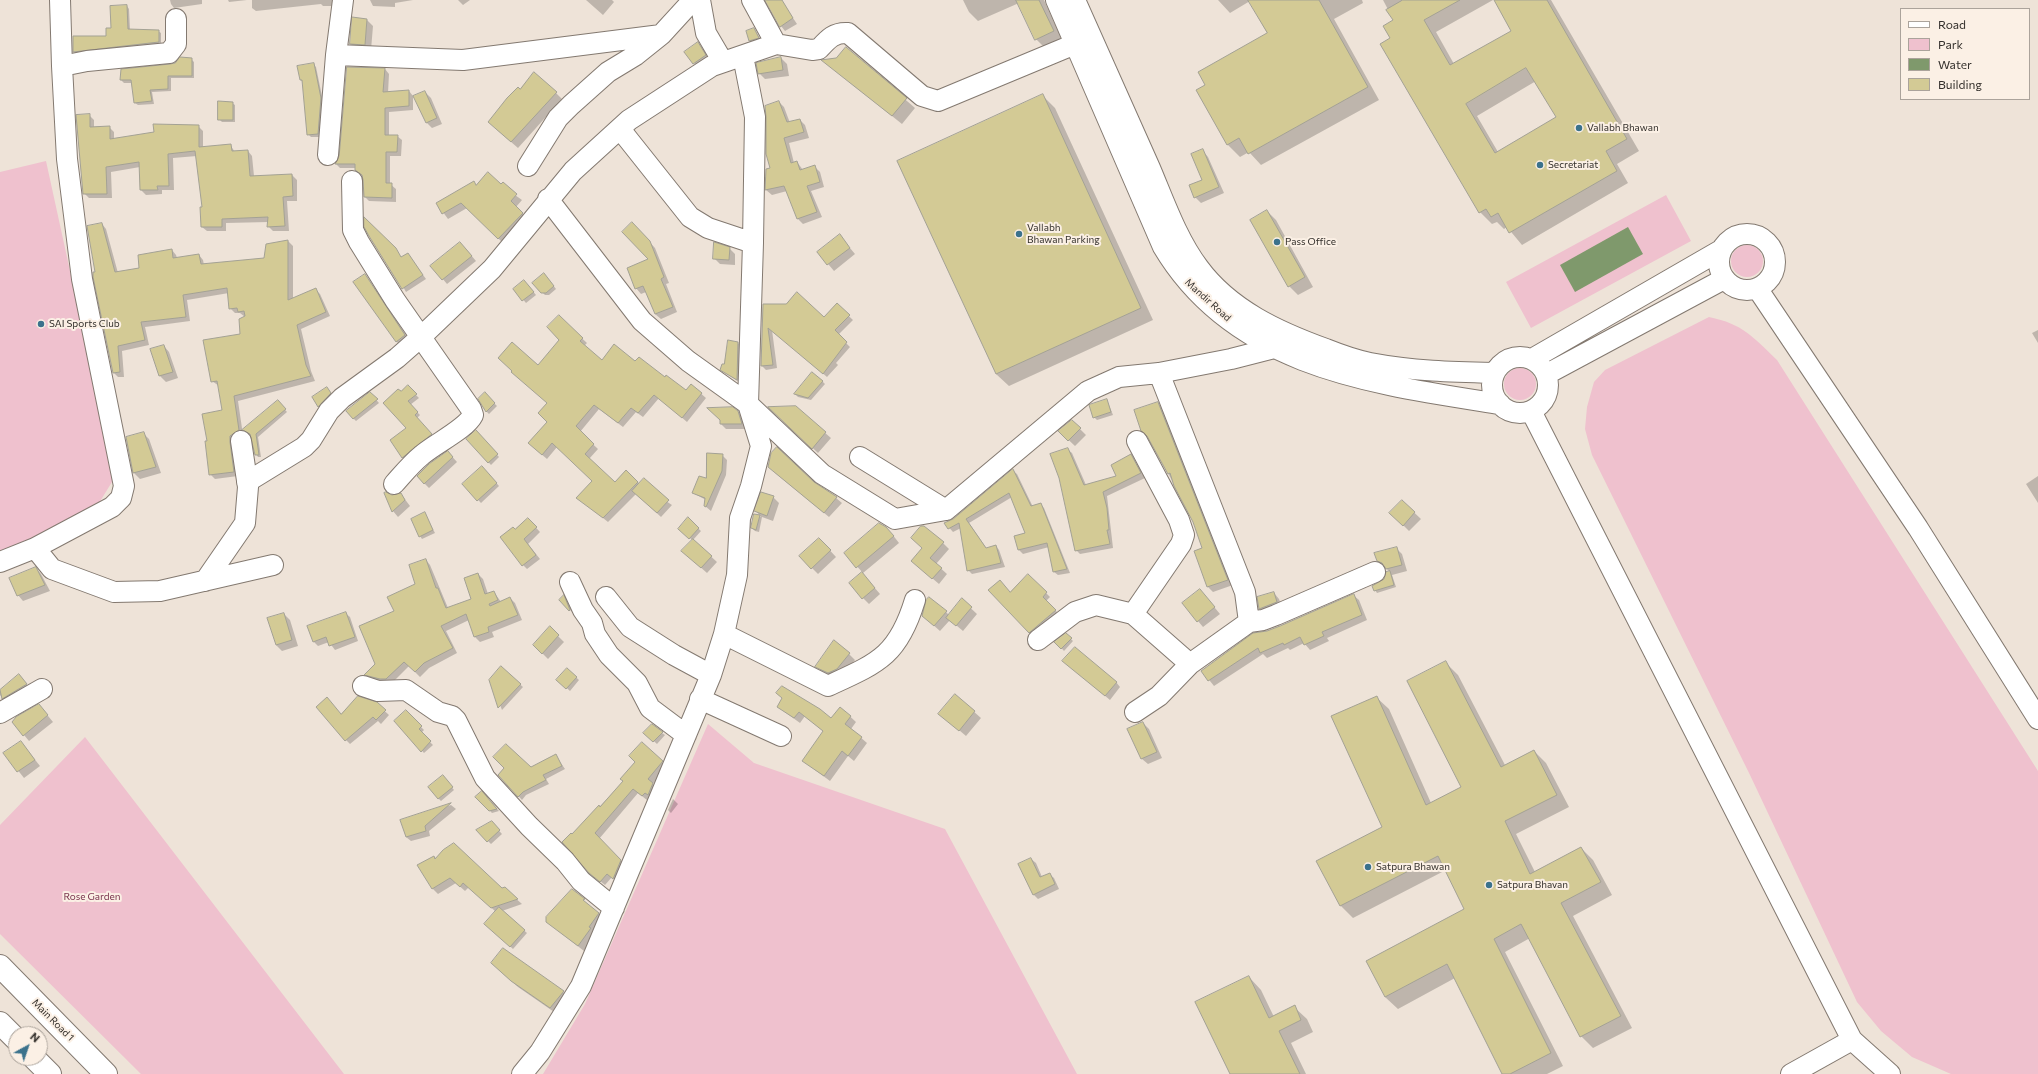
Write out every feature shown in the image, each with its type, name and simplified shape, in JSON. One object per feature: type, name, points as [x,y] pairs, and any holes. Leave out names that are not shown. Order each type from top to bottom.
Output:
[{"type":"main road","name":"Main Road 1","points":[[0,966],[106,1074]]},
{"type":"main road","points":[[0,1023],[8,1031]]},
{"type":"main road","points":[[42,1066],[50,1074]]},
{"type":"street","points":[[0,562],[35,548],[112,507],[121,498],[124,486],[82,279],[67,159],[60,0]]},
{"type":"street","points":[[328,155],[336,55],[343,0]]},
{"type":"street","points":[[528,166],[558,118],[608,72],[636,55],[661,35],[693,0]]},
{"type":"street","points":[[700,0],[706,33],[723,62]]},
{"type":"street","points":[[752,0],[776,44]]},
{"type":"street","name":"Mandir Road","points":[[1056,0],[1155,230],[1172,263],[1193,288],[1222,315],[1245,332],[1274,348],[1326,368],[1371,382],[1500,404]]},
{"type":"street","name":"Mandir Road","points":[[1075,0],[1171,217],[1190,256],[1210,281],[1235,303],[1262,322],[1298,339],[1352,359],[1431,372],[1494,373]]},
{"type":"street","points":[[62,66],[87,61],[169,53],[176,44],[176,19]]},
{"type":"street","points":[[247,482],[304,447],[329,411],[342,398],[397,358],[492,270],[548,199],[573,171],[629,120],[706,70],[723,62],[776,44],[812,50],[819,49],[831,36],[840,32],[848,33],[922,96],[938,101],[1076,44]]},
{"type":"street","points":[[336,55],[463,60],[661,35]]},
{"type":"street","points":[[522,1074],[540,1052],[581,986],[711,674],[724,634],[737,575],[740,518],[751,486],[761,446],[748,404],[755,117],[743,56]]},
{"type":"street","points":[[620,129],[690,217],[708,228],[753,243]]},
{"type":"street","points":[[352,181],[354,230],[395,300],[422,336],[471,409],[473,415],[463,428],[440,441],[422,455],[394,484]]},
{"type":"street","points":[[548,199],[642,321],[688,361],[748,404],[822,474],[895,519],[946,510],[1088,391],[1119,377],[1158,373],[1231,360],[1274,348]]},
{"type":"street","points":[[1736,235],[1756,235],[1771,247],[1775,256],[1775,266],[1772,275],[1766,283],[1757,288],[1739,289],[1724,279],[1719,265],[1721,250],[1725,244],[1736,235]]},
{"type":"street","points":[[1532,359],[1721,250]]},
{"type":"street","points":[[1547,374],[1724,279]]},
{"type":"street","points":[[1757,288],[1913,521],[2038,719]]},
{"type":"street","points":[[1521,356],[1532,359],[1541,365],[1547,374],[1549,385],[1546,396],[1540,405],[1531,411],[1520,413],[1509,410],[1500,404],[1494,395],[1492,384],[1494,373],[1501,364],[1510,358],[1521,356]]},
{"type":"street","points":[[1158,373],[1245,592],[1250,622]]},
{"type":"street","points":[[1531,411],[1852,1040],[1890,1074]]},
{"type":"street","points":[[205,581],[245,523],[247,482],[241,441]]},
{"type":"street","points":[[1133,614],[1181,544],[1184,535],[1179,520],[1137,441]]},
{"type":"street","points":[[860,457],[946,510]]},
{"type":"street","points":[[35,548],[52,569],[114,592],[160,591],[273,565]]},
{"type":"street","points":[[1135,712],[1159,696],[1190,664],[1250,622],[1263,620],[1276,615],[1375,572]]},
{"type":"street","points":[[570,582],[583,610],[592,623],[595,634],[609,655],[637,683],[650,708],[686,735]]},
{"type":"street","points":[[606,597],[630,627],[674,655],[711,674]]},
{"type":"street","points":[[724,634],[828,686],[868,668],[888,654],[907,625],[915,600]]},
{"type":"street","points":[[1038,640],[1075,612],[1096,605],[1133,614],[1190,664]]},
{"type":"street","points":[[363,686],[378,691],[406,690],[438,712],[452,716],[456,720],[485,778],[529,826],[565,861],[581,881],[614,908]]},
{"type":"street","points":[[0,713],[42,689]]},
{"type":"street","points":[[700,699],[781,736]]},
{"type":"street","points":[[1796,1073],[1852,1040]]},
{"type":"green space","name":"SAI Sports Club","points":[[46,161],[115,477],[96,508],[0,567],[0,172]]},
{"type":"green space","points":[[1666,195],[1691,241],[1531,328],[1506,282]]},
{"type":"green space","points":[[1744,245],[1750,245],[1760,252],[1763,261],[1762,267],[1756,274],[1750,277],[1744,277],[1734,270],[1731,264],[1731,258],[1738,248]]},
{"type":"green space","points":[[1709,317],[1731,323],[1747,332],[1777,360],[2038,771],[2038,1074],[1951,1074],[1912,1057],[1881,1031],[1857,1002],[1750,775],[1592,455],[1585,429],[1587,407],[1594,382],[1605,370]]},
{"type":"green space","points":[[1520,368],[1531,373],[1536,384],[1531,395],[1520,400],[1509,395],[1504,384],[1509,373]]},
{"type":"green space","points":[[708,724],[754,763],[945,829],[1077,1074],[543,1074],[585,1004]]},
{"type":"green space","name":"Rose Garden","points":[[85,737],[344,1074],[141,1074],[0,934],[0,825]]},
{"type":"water","points":[[1628,227],[1643,254],[1575,292],[1560,265]]},
{"type":"building","points":[[765,0],[782,0],[793,18],[780,27]]},
{"type":"building","points":[[1016,0],[1039,0],[1054,31],[1035,40]]},
{"type":"building","points":[[1248,0],[1319,0],[1368,87],[1248,154],[1239,138],[1227,145],[1196,90],[1205,85],[1198,72],[1267,33]]},
{"type":"building","name":"Vallabh Bhawan","points":[[1403,0],[1460,0],[1424,20],[1450,65],[1511,31],[1494,0],[1547,0],[1627,139],[1606,151],[1617,171],[1509,233],[1498,213],[1491,217],[1486,209],[1479,213],[1380,44],[1390,38],[1383,26],[1393,20],[1386,10]],"holes":[[[1526,68],[1556,117],[1495,153],[1466,104]]]},
{"type":"building","points":[[127,5],[128,29],[159,30],[159,42],[73,52],[73,36],[106,36],[106,28],[111,28],[110,6]]},
{"type":"building","points":[[352,17],[367,19],[365,45],[350,44]]},
{"type":"building","points":[[754,28],[759,38],[749,41],[746,31]]},
{"type":"building","points":[[698,42],[706,55],[693,64],[684,52]]},
{"type":"building","points":[[846,47],[907,98],[892,116],[821,60],[836,58]]},
{"type":"building","points":[[180,57],[192,58],[192,76],[168,76],[168,89],[150,90],[152,101],[134,103],[131,80],[120,80],[121,69],[175,63]]},
{"type":"building","points":[[781,57],[783,70],[758,74],[756,63]]},
{"type":"building","points":[[314,63],[321,98],[318,134],[307,135],[302,80],[300,80],[297,66]]},
{"type":"building","points":[[347,67],[385,68],[383,92],[409,90],[409,106],[385,108],[385,135],[398,135],[397,152],[386,152],[386,183],[392,183],[392,198],[364,197],[362,175],[355,170],[355,164],[335,164],[339,156]]},
{"type":"building","points":[[534,72],[557,92],[511,142],[488,122],[507,98],[518,87],[520,89]]},
{"type":"building","points":[[425,91],[437,118],[426,123],[413,96]]},
{"type":"building","name":"Vallabh Bhawan Parking","points":[[1043,94],[1141,308],[996,374],[897,161]]},
{"type":"building","points":[[218,101],[233,102],[233,120],[218,120]]},
{"type":"building","points":[[779,101],[787,122],[800,119],[804,132],[784,138],[791,163],[797,161],[800,170],[815,165],[820,182],[807,186],[817,212],[797,219],[784,186],[765,190],[766,169],[770,168],[766,154],[765,106]]},
{"type":"building","points":[[90,114],[90,127],[110,126],[110,139],[154,132],[153,124],[199,125],[199,147],[231,144],[232,151],[248,150],[250,176],[292,174],[293,196],[283,197],[285,226],[267,227],[268,217],[222,219],[222,227],[201,227],[200,207],[202,207],[195,151],[168,154],[169,186],[157,186],[158,190],[140,190],[139,162],[106,167],[107,194],[83,194],[76,115]]},
{"type":"building","points":[[1203,149],[1219,187],[1194,198],[1189,185],[1202,180],[1191,154]]},
{"type":"building","points":[[488,172],[501,184],[503,182],[517,194],[511,201],[523,213],[498,239],[461,203],[442,214],[436,203],[474,181],[476,185]]},
{"type":"building","points":[[1267,210],[1305,277],[1288,287],[1250,220]]},
{"type":"building","points":[[364,217],[396,248],[401,257],[408,253],[423,275],[402,289],[364,227]]},
{"type":"building","points":[[632,222],[650,241],[664,277],[661,279],[673,307],[655,314],[643,286],[635,289],[627,268],[648,259],[622,232]]},
{"type":"building","points":[[102,223],[115,272],[139,268],[138,255],[172,249],[173,258],[199,254],[201,264],[264,258],[266,244],[288,240],[288,300],[316,288],[326,312],[297,325],[306,365],[311,376],[234,396],[239,430],[230,436],[234,472],[209,475],[205,441],[207,441],[202,414],[222,410],[217,381],[211,382],[203,340],[240,334],[239,319],[245,316],[244,311],[238,312],[237,308],[229,309],[227,288],[183,295],[186,317],[141,322],[145,340],[118,346],[120,372],[113,373],[93,277],[93,272],[95,272],[87,226]]},
{"type":"building","points":[[840,234],[850,248],[827,265],[817,252]]},
{"type":"building","points":[[460,242],[472,256],[442,280],[430,266]]},
{"type":"building","points":[[714,242],[730,247],[729,260],[713,259]]},
{"type":"building","points":[[544,273],[554,286],[546,293],[541,293],[532,283]]},
{"type":"building","points":[[365,274],[405,335],[396,342],[353,282]]},
{"type":"building","points":[[524,280],[534,292],[522,301],[513,289]]},
{"type":"building","points":[[797,292],[824,317],[837,303],[850,315],[835,330],[847,342],[823,374],[768,328],[773,365],[761,366],[763,304],[786,304]]},
{"type":"building","points":[[559,315],[583,338],[580,341],[602,360],[614,344],[635,361],[639,357],[665,377],[666,375],[686,390],[691,384],[702,393],[682,418],[654,395],[638,413],[631,408],[618,423],[594,405],[576,426],[594,444],[585,454],[615,482],[626,470],[638,482],[603,518],[576,498],[592,481],[552,443],[542,455],[528,443],[547,422],[538,413],[547,403],[511,372],[512,371],[498,358],[512,342],[538,365],[559,340],[547,327]]},
{"type":"building","points":[[728,340],[738,342],[737,380],[720,370],[722,364],[724,364]]},
{"type":"building","points":[[164,345],[173,372],[159,376],[150,349]]},
{"type":"building","points":[[812,372],[823,381],[808,398],[794,394]]},
{"type":"building","points":[[408,385],[417,394],[408,401],[418,412],[415,415],[432,434],[402,458],[390,440],[406,428],[383,403],[398,389],[401,391]]},
{"type":"building","points":[[327,387],[331,393],[318,407],[312,397]]},
{"type":"building","points":[[370,392],[378,399],[353,419],[346,411]]},
{"type":"building","points":[[485,392],[495,403],[486,412],[478,399]]},
{"type":"building","points":[[1107,399],[1111,412],[1093,418],[1089,405]]},
{"type":"building","points":[[278,400],[286,409],[256,434],[259,455],[255,455],[250,434],[242,430]]},
{"type":"building","points":[[1158,402],[1228,580],[1207,587],[1194,551],[1202,548],[1193,522],[1174,486],[1170,473],[1168,474],[1147,436],[1141,431],[1134,410]]},
{"type":"building","points":[[796,406],[826,432],[812,449],[768,407]]},
{"type":"building","points":[[733,407],[738,411],[742,424],[720,424],[720,420],[707,408]]},
{"type":"building","points":[[1072,420],[1081,428],[1068,441],[1058,431]]},
{"type":"building","points":[[476,430],[498,454],[488,463],[466,439]]},
{"type":"building","points":[[144,432],[156,467],[133,473],[126,437]]},
{"type":"building","points":[[777,447],[814,482],[837,497],[824,513],[768,467],[771,453]]},
{"type":"building","points":[[1068,448],[1084,485],[1116,476],[1111,465],[1131,454],[1141,473],[1103,492],[1107,508],[1109,530],[1107,530],[1110,544],[1075,551],[1059,478],[1050,454]]},
{"type":"building","points":[[448,451],[453,457],[424,484],[417,476],[429,464]]},
{"type":"building","points":[[707,453],[723,454],[722,471],[706,507],[704,506],[705,498],[692,493],[699,476],[706,478]]},
{"type":"building","points":[[482,466],[497,483],[477,501],[462,484]]},
{"type":"building","points":[[1013,469],[1031,506],[1041,503],[1067,569],[1053,572],[1047,543],[1018,550],[1014,536],[1025,533],[1009,493],[966,519],[986,548],[996,545],[1001,563],[967,571],[959,523],[948,529],[944,523],[953,519]]},
{"type":"building","points":[[644,478],[669,500],[657,513],[632,491]]},
{"type":"building","points":[[386,492],[392,495],[401,493],[405,500],[392,512],[384,493]]},
{"type":"building","points":[[761,492],[774,496],[767,516],[754,511]]},
{"type":"building","points":[[1402,500],[1415,512],[1403,526],[1389,513]]},
{"type":"building","points":[[425,512],[433,530],[419,537],[411,519]]},
{"type":"building","points":[[754,514],[760,515],[756,530],[751,528]]},
{"type":"building","points":[[688,517],[699,528],[689,539],[678,529]]},
{"type":"building","points":[[528,518],[537,527],[524,539],[536,555],[522,566],[500,537],[513,527],[515,529]]},
{"type":"building","points":[[879,523],[886,527],[894,536],[856,568],[844,553]]},
{"type":"building","points":[[921,526],[924,526],[944,542],[930,558],[942,568],[932,579],[911,561],[922,548],[911,538]]},
{"type":"building","points":[[819,538],[831,550],[811,569],[799,556]]},
{"type":"building","points":[[693,539],[712,556],[701,568],[681,551]]},
{"type":"building","points":[[1397,547],[1402,565],[1386,569],[1382,563],[1377,561],[1374,553]]},
{"type":"building","points":[[426,559],[436,588],[438,588],[446,608],[471,599],[464,578],[478,573],[485,594],[494,591],[498,600],[489,604],[490,606],[510,597],[518,615],[488,627],[489,632],[474,637],[466,614],[441,626],[453,648],[424,663],[415,672],[404,662],[386,679],[364,675],[375,664],[359,626],[394,611],[387,597],[415,584],[409,565]]},
{"type":"building","points":[[36,567],[45,585],[17,596],[9,578]]},
{"type":"building","points":[[1390,571],[1394,585],[1374,591],[1372,586],[1384,579],[1386,572]]},
{"type":"building","points":[[862,572],[875,588],[862,599],[849,583]]},
{"type":"building","points":[[1028,574],[1047,592],[1043,597],[1056,610],[1029,633],[988,590],[1000,580],[1010,592]]},
{"type":"building","points":[[1200,589],[1215,607],[1197,622],[1182,603]]},
{"type":"building","points":[[1274,592],[1277,602],[1259,609],[1257,597]]},
{"type":"building","points":[[1354,594],[1362,615],[1322,632],[1324,636],[1304,645],[1300,637],[1284,645],[1283,643],[1260,653],[1258,648],[1208,681],[1201,671],[1253,633],[1267,631],[1280,626]]},
{"type":"building","points":[[564,595],[570,610],[569,611],[559,600]]},
{"type":"building","points":[[929,597],[947,611],[934,626],[922,616],[926,600]]},
{"type":"building","points":[[962,598],[972,607],[956,626],[946,618]]},
{"type":"building","points":[[346,612],[355,637],[329,646],[326,637],[313,642],[307,626]]},
{"type":"building","points":[[284,613],[292,640],[276,645],[267,618]]},
{"type":"building","points":[[550,626],[559,635],[542,654],[533,645]]},
{"type":"building","points":[[1066,633],[1072,638],[1061,649],[1054,642]]},
{"type":"building","points":[[834,640],[850,653],[837,669],[828,673],[815,667]]},
{"type":"building","points":[[1075,647],[1117,682],[1105,696],[1062,661]]},
{"type":"building","name":"Satpura Bhawan","points":[[1446,661],[1501,767],[1534,750],[1557,795],[1505,821],[1530,874],[1581,847],[1601,882],[1561,903],[1621,1016],[1580,1037],[1521,924],[1494,939],[1551,1053],[1510,1074],[1502,1074],[1447,964],[1385,997],[1366,961],[1464,909],[1438,856],[1340,906],[1316,861],[1382,827],[1331,716],[1377,696],[1426,805],[1461,787],[1407,681]]},
{"type":"building","points":[[501,666],[521,684],[498,708],[489,680]]},
{"type":"building","points":[[567,668],[577,677],[566,689],[556,680]]},
{"type":"building","points":[[19,674],[27,684],[2,699],[0,690]]},
{"type":"building","points":[[782,686],[820,709],[831,718],[840,707],[851,716],[845,724],[862,737],[848,756],[842,751],[824,776],[802,761],[823,731],[799,712],[794,718],[777,707],[782,698],[776,693]]},
{"type":"building","points":[[955,694],[975,711],[959,731],[938,714]]},
{"type":"building","points":[[358,696],[377,702],[386,710],[376,720],[373,717],[345,741],[316,707],[327,697],[341,714]]},
{"type":"building","points":[[39,704],[48,715],[23,736],[12,722],[16,717]]},
{"type":"building","points":[[406,710],[422,726],[419,729],[431,741],[421,752],[394,721]]},
{"type":"building","points":[[1143,722],[1157,752],[1141,759],[1127,729]]},
{"type":"building","points":[[652,724],[663,732],[653,742],[643,733]]},
{"type":"building","points":[[21,741],[35,760],[17,772],[3,753]]},
{"type":"building","points":[[642,742],[663,761],[648,779],[653,783],[648,795],[645,793],[642,796],[633,789],[595,833],[621,860],[613,879],[607,874],[600,882],[589,873],[562,842],[571,833],[572,834],[599,805],[600,807],[623,781],[620,779],[635,762],[629,756]]},
{"type":"building","points":[[506,744],[531,767],[556,754],[562,766],[543,775],[546,780],[523,792],[518,797],[498,775],[504,768],[493,757]]},
{"type":"building","points":[[443,775],[453,787],[438,799],[428,787]]},
{"type":"building","points":[[482,791],[497,809],[489,811],[475,797]]},
{"type":"building","points":[[451,803],[425,826],[426,831],[406,837],[400,820]]},
{"type":"building","points":[[492,821],[500,830],[487,842],[476,830]]},
{"type":"building","points":[[454,843],[502,888],[505,887],[518,899],[491,908],[463,883],[460,887],[450,878],[432,889],[417,865],[434,856],[435,859],[443,850]]},
{"type":"building","points":[[1031,858],[1040,877],[1050,873],[1055,884],[1033,895],[1018,864]]},
{"type":"building","points":[[572,889],[599,913],[589,927],[591,928],[578,946],[546,922],[546,917]]},
{"type":"building","points":[[499,907],[525,930],[510,947],[484,924]]},
{"type":"building","points":[[503,948],[564,991],[550,1008],[511,981],[491,963]]},
{"type":"building","points":[[1249,976],[1269,1018],[1295,1005],[1301,1020],[1279,1031],[1300,1074],[1230,1074],[1195,1002]]},
{"type":"place","name":"Vallabh Bhawan","points":[[1579,128]]},
{"type":"place","name":"Secretariat","points":[[1540,165]]},
{"type":"place","name":"Vallabh Bhawan Parking","points":[[1019,234]]},
{"type":"place","name":"Pass Office","points":[[1277,242]]},
{"type":"place","name":"SAI Sports Club","points":[[41,324]]},
{"type":"place","name":"Satpura Bhawan","points":[[1368,867]]},
{"type":"place","name":"Satpura Bhavan","points":[[1489,885]]}]
